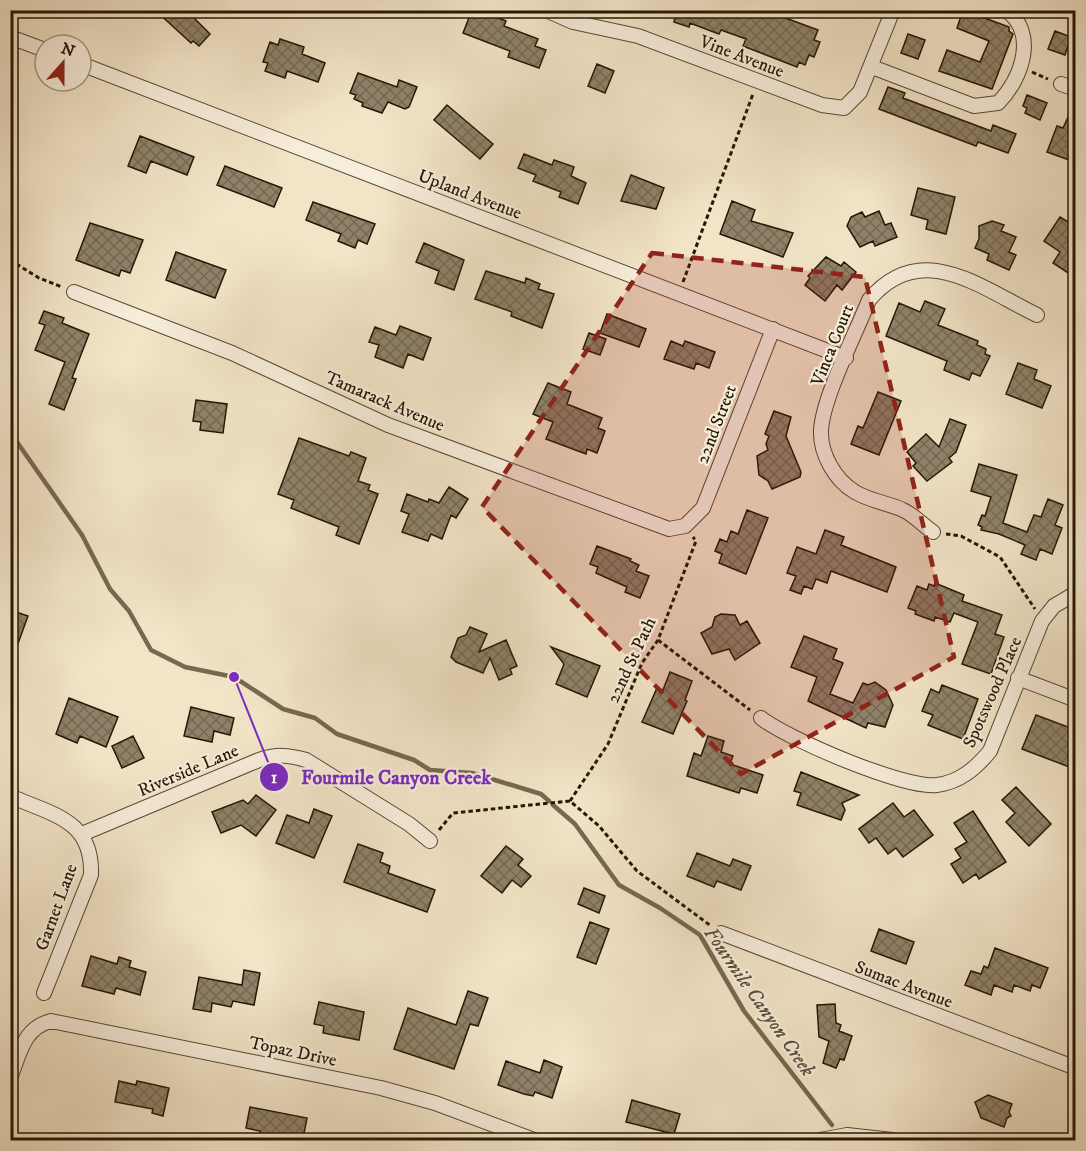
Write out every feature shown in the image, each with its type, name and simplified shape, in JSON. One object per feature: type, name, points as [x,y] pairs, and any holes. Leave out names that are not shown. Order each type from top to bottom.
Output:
[{"type":"street","name":"Vine Avenue","points":[[546,10],[573,22],[638,36],[822,105],[844,108],[860,92],[872,67]]},
{"type":"street","points":[[893,10],[872,67],[974,106],[998,103],[1006,95],[1019,67],[1025,46],[1023,28],[1006,10]]},
{"type":"street","points":[[10,37],[33,46]]},
{"type":"street","name":"Upland Avenue","points":[[93,69],[846,358]]},
{"type":"street","points":[[1061,84],[1076,89]]},
{"type":"street","name":"Vinca Court","points":[[933,532],[905,511],[856,493],[841,481],[830,466],[823,449],[821,431],[826,406],[869,300],[881,286],[896,276],[913,270],[932,268],[950,272],[1037,315]]},
{"type":"street","name":"Tamarack Avenue","points":[[74,292],[232,353],[388,425],[669,529],[685,526]]},
{"type":"street","name":"22nd Street","points":[[685,526],[703,508],[773,329]]},
{"type":"street","name":"Spotswood Place","points":[[761,718],[795,739],[914,785],[937,785],[957,780],[978,765],[990,751],[1042,621],[1054,606],[1076,592]]},
{"type":"street","points":[[1018,678],[1076,700]]},
{"type":"street","name":"Riverside Lane","points":[[82,834],[259,760],[273,755],[290,755],[306,760],[409,824],[430,841]]},
{"type":"street","points":[[10,796],[69,821],[82,834]]},
{"type":"street","name":"Garnet Lane","points":[[44,993],[91,875],[92,855],[82,834]]},
{"type":"street","name":"Sumac Avenue","points":[[721,933],[1076,1068]]},
{"type":"street","name":"Topaz Drive","points":[[10,1078],[28,1032],[40,1024],[51,1021],[381,1088],[435,1103],[534,1140]]},
{"type":"street","points":[[820,1140],[846,1135],[892,1140]]},
{"type":"path","points":[[1019,67],[1061,84]]},
{"type":"path","points":[[678,293],[758,81]]},
{"type":"path","points":[[10,260],[39,278],[74,292]]},
{"type":"path","name":"22nd St Path","points":[[570,801],[609,744],[642,663],[658,640],[696,541],[685,526]]},
{"type":"path","points":[[933,532],[961,536],[1000,557],[1042,621]]},
{"type":"path","points":[[658,640],[761,718]]},
{"type":"path","points":[[430,841],[453,813],[570,801],[599,826],[636,871],[721,933]]},
{"type":"highlighted area","points":[[652,253],[865,277],[954,657],[741,774],[482,507]]},
{"type":"building","points":[[155,10],[186,10],[210,34],[199,46],[193,41],[191,43]]},
{"type":"building","points":[[472,10],[480,10],[506,21],[504,26],[538,39],[535,46],[546,50],[539,68],[508,57],[510,51],[463,33]]},
{"type":"building","points":[[661,10],[764,10],[818,30],[814,40],[820,42],[814,57],[809,55],[805,65],[799,62],[797,67],[743,46],[746,39],[721,30],[719,34],[690,23],[689,27],[674,22],[675,17]]},
{"type":"building","points":[[963,10],[1009,27],[1009,31],[1013,34],[992,89],[939,71],[947,50],[980,62],[989,41],[957,28]]},
{"type":"building","points":[[1055,31],[1071,37],[1065,55],[1048,49]]},
{"type":"building","points":[[908,34],[925,40],[918,59],[901,53]]},
{"type":"building","points":[[280,39],[304,47],[302,54],[325,63],[318,82],[287,71],[285,78],[265,71],[268,63],[263,62],[270,42],[278,45]]},
{"type":"building","points":[[597,64],[614,71],[605,93],[588,86]]},
{"type":"building","points":[[358,73],[397,87],[399,80],[417,87],[409,107],[405,109],[388,102],[382,113],[362,106],[363,103],[354,99],[356,95],[350,93]]},
{"type":"building","points":[[888,87],[905,93],[903,98],[991,131],[993,125],[1016,134],[1008,153],[978,142],[976,146],[879,109]]},
{"type":"building","points":[[1027,95],[1047,103],[1040,120],[1025,113],[1027,108],[1023,106]]},
{"type":"building","points":[[1076,100],[1076,152],[1072,161],[1047,152],[1057,126],[1063,128]]},
{"type":"building","points":[[447,105],[493,144],[480,159],[434,120]]},
{"type":"building","points":[[140,136],[194,157],[187,175],[151,161],[146,173],[128,166]]},
{"type":"building","points":[[524,154],[552,165],[554,160],[574,167],[571,176],[586,183],[578,204],[559,197],[561,192],[533,181],[536,175],[518,168]]},
{"type":"building","points":[[225,166],[282,188],[274,207],[217,185]]},
{"type":"building","points":[[631,175],[664,188],[656,209],[621,201]]},
{"type":"building","points":[[918,188],[955,197],[946,234],[926,229],[928,220],[911,215]]},
{"type":"building","points":[[732,201],[755,210],[751,221],[793,233],[783,257],[720,234]]},
{"type":"building","points":[[313,202],[375,224],[367,244],[358,240],[355,248],[338,241],[341,234],[306,220]]},
{"type":"building","points":[[879,211],[885,225],[891,223],[897,237],[875,246],[873,241],[860,247],[847,226],[851,217],[862,212],[865,217]]},
{"type":"building","points":[[1060,217],[1076,227],[1076,278],[1053,263],[1060,252],[1044,241]]},
{"type":"building","points":[[992,221],[1004,225],[1001,231],[1016,237],[1009,252],[1016,255],[1009,270],[987,260],[989,254],[975,248],[979,239],[979,226]]},
{"type":"building","points":[[90,223],[143,240],[130,273],[121,270],[119,276],[76,260]]},
{"type":"building","points":[[424,243],[464,260],[454,290],[435,283],[439,271],[416,262]]},
{"type":"building","points":[[176,252],[226,270],[215,298],[166,280]]},
{"type":"building","points":[[826,257],[841,266],[844,262],[856,272],[842,290],[837,285],[825,301],[805,285],[810,278],[808,276]]},
{"type":"building","points":[[486,271],[525,283],[526,278],[540,284],[538,289],[554,294],[542,328],[511,316],[512,312],[475,299]]},
{"type":"building","points":[[925,301],[945,309],[938,325],[978,341],[977,345],[986,349],[985,354],[990,356],[980,376],[972,373],[969,380],[944,370],[947,361],[886,336],[899,303],[920,312]]},
{"type":"building","points":[[44,311],[64,318],[62,323],[89,334],[72,378],[76,379],[64,410],[49,404],[65,362],[35,350],[45,325],[39,323]]},
{"type":"building","points":[[607,314],[646,329],[639,347],[600,333]]},
{"type":"building","points":[[400,326],[431,338],[423,360],[408,354],[403,368],[375,357],[379,345],[369,342],[375,327],[396,335]]},
{"type":"building","points":[[589,333],[606,339],[600,355],[583,349]]},
{"type":"building","points":[[671,341],[683,346],[685,341],[715,352],[709,368],[696,363],[694,369],[664,359]]},
{"type":"building","points":[[1018,363],[1037,370],[1034,379],[1051,386],[1042,408],[1006,394]]},
{"type":"building","points":[[548,383],[571,392],[567,404],[602,418],[598,428],[605,431],[597,453],[587,449],[586,454],[546,439],[553,422],[533,414]]},
{"type":"building","points":[[878,392],[901,401],[879,455],[851,444],[858,426],[863,428]]},
{"type":"building","points":[[196,400],[227,404],[223,433],[200,430],[201,422],[193,421]]},
{"type":"building","points":[[774,411],[791,417],[786,436],[801,472],[800,477],[772,489],[768,481],[759,475],[757,456],[768,450],[766,444],[769,436],[765,434]]},
{"type":"building","points":[[950,419],[966,425],[956,452],[949,458],[952,462],[927,481],[913,466],[916,463],[907,452],[926,434],[939,447]]},
{"type":"building","points":[[299,438],[349,456],[351,452],[366,458],[358,481],[370,485],[368,490],[378,494],[359,544],[336,535],[339,527],[291,508],[294,500],[278,494]]},
{"type":"building","points":[[979,464],[1017,475],[1003,523],[1027,532],[1034,515],[1041,517],[1048,499],[1063,505],[1055,525],[1062,528],[1052,554],[1040,549],[1036,560],[1021,554],[1025,545],[999,534],[981,530],[982,527],[978,525],[982,515],[985,516],[991,497],[971,491]]},
{"type":"building","points":[[449,487],[468,499],[456,518],[451,515],[442,539],[431,534],[428,541],[402,532],[409,514],[401,511],[407,494],[428,502],[429,499],[439,503]]},
{"type":"building","points":[[747,510],[768,518],[746,574],[719,563],[722,554],[715,551],[720,539],[727,542],[731,531],[738,534]]},
{"type":"building","points":[[825,530],[844,537],[841,545],[896,567],[887,592],[831,571],[827,583],[816,579],[812,589],[804,586],[801,594],[790,590],[796,576],[787,573],[797,547],[816,554]]},
{"type":"building","points":[[597,546],[631,559],[630,561],[639,565],[636,571],[649,576],[640,598],[625,592],[627,587],[596,573],[598,567],[590,564]]},
{"type":"building","points":[[935,583],[964,595],[962,601],[1002,615],[995,634],[1004,637],[991,674],[962,664],[978,622],[954,613],[950,622],[935,617],[934,621],[915,614],[916,611],[908,608],[917,586],[927,590],[929,584],[934,586]]},
{"type":"building","points":[[10,610],[28,616],[12,660],[10,660]]},
{"type":"building","points":[[721,614],[735,615],[740,625],[747,621],[760,643],[735,660],[729,649],[712,654],[701,633],[712,627],[715,617]]},
{"type":"building","points":[[470,627],[487,634],[479,652],[506,640],[517,666],[510,669],[512,674],[499,680],[490,658],[483,673],[456,662],[451,657],[458,638],[466,635]]},
{"type":"building","points":[[804,636],[837,649],[833,659],[843,663],[830,694],[853,703],[863,683],[868,685],[875,682],[886,690],[893,705],[885,727],[868,723],[866,728],[808,701],[817,677],[791,667]]},
{"type":"building","points":[[551,647],[600,666],[587,697],[556,684],[564,664]]},
{"type":"building","points":[[670,672],[692,681],[685,700],[687,701],[673,734],[642,722],[657,688],[663,690]]},
{"type":"building","points":[[942,685],[978,699],[963,739],[928,725],[933,715],[922,711],[931,689],[939,693]]},
{"type":"building","points":[[69,698],[118,717],[106,747],[80,736],[77,743],[56,734]]},
{"type":"building","points":[[191,707],[234,718],[230,735],[214,731],[212,742],[184,736]]},
{"type":"building","points":[[1036,715],[1076,730],[1076,758],[1072,768],[1022,749]]},
{"type":"building","points":[[133,736],[144,758],[122,768],[112,746]]},
{"type":"building","points":[[708,736],[724,741],[721,752],[733,756],[730,764],[763,775],[757,793],[741,788],[739,793],[687,776],[694,753],[701,756]]},
{"type":"building","points":[[801,772],[859,795],[842,803],[845,810],[841,820],[797,805],[801,793],[794,791]]},
{"type":"building","points":[[1016,787],[1051,824],[1029,846],[1006,822],[1015,813],[1002,800]]},
{"type":"building","points":[[256,795],[276,810],[256,836],[241,825],[221,833],[212,812],[243,800],[248,804]]},
{"type":"building","points":[[893,803],[904,817],[914,810],[933,835],[903,857],[896,848],[888,854],[876,838],[869,843],[859,829]]},
{"type":"building","points":[[314,809],[332,816],[314,858],[276,843],[287,815],[309,823]]},
{"type":"building","points":[[973,811],[1006,862],[979,879],[976,874],[963,883],[951,864],[961,858],[955,849],[967,842],[954,823]]},
{"type":"building","points":[[358,844],[383,853],[380,862],[390,866],[388,873],[435,890],[427,912],[344,882]]},
{"type":"building","points":[[506,846],[523,859],[518,865],[531,876],[521,887],[512,880],[502,893],[481,876]]},
{"type":"building","points":[[697,853],[730,866],[733,859],[751,866],[741,890],[717,881],[714,887],[687,876]]},
{"type":"building","points":[[584,888],[605,896],[599,913],[578,904]]},
{"type":"building","points":[[590,922],[609,929],[596,964],[577,957]]},
{"type":"building","points":[[879,929],[914,942],[906,964],[871,951]]},
{"type":"building","points":[[995,948],[1048,968],[1040,988],[1032,985],[1030,991],[1014,985],[1012,992],[994,985],[991,995],[965,985],[971,971],[981,974],[984,966],[988,968]]},
{"type":"building","points":[[91,956],[117,964],[119,957],[131,961],[129,967],[146,972],[140,995],[116,988],[114,994],[82,986]]},
{"type":"building","points":[[244,970],[260,973],[254,1005],[233,1001],[231,1007],[212,1003],[211,1012],[193,1009],[199,977],[242,985]]},
{"type":"building","points":[[468,991],[488,998],[478,1026],[470,1024],[454,1069],[394,1049],[408,1008],[456,1025]]},
{"type":"building","points":[[319,1002],[364,1012],[359,1040],[323,1033],[324,1026],[314,1024]]},
{"type":"building","points":[[835,1004],[836,1023],[841,1025],[839,1031],[852,1036],[844,1060],[840,1059],[836,1068],[823,1063],[829,1041],[819,1037],[817,1005]]},
{"type":"building","points":[[544,1060],[562,1067],[552,1098],[535,1092],[533,1096],[524,1094],[498,1085],[506,1061],[540,1073]]},
{"type":"building","points":[[119,1081],[136,1085],[137,1081],[169,1088],[163,1116],[152,1113],[153,1109],[115,1102]]},
{"type":"building","points":[[988,1095],[1012,1104],[1009,1112],[1011,1116],[1007,1118],[1004,1127],[981,1118],[975,1102]]},
{"type":"building","points":[[632,1100],[680,1114],[674,1134],[626,1122]]},
{"type":"building","points":[[250,1107],[307,1118],[303,1139],[259,1140],[260,1131],[246,1128]]},
{"type":"waterway","name":"Fourmile Canyon Creek","points":[[10,432],[82,535],[110,589],[129,611],[151,650],[185,667],[234,677],[283,709],[315,718],[337,734],[414,760],[430,770],[472,773],[541,794],[549,801]]},
{"type":"waterway","name":"Fourmile Canyon Creek","points":[[553,805],[575,824],[619,885],[660,908],[700,935],[744,1011],[832,1125]]},
{"type":"place","name":"Fourmile Canyon Creek","points":[[234,677]]}]
